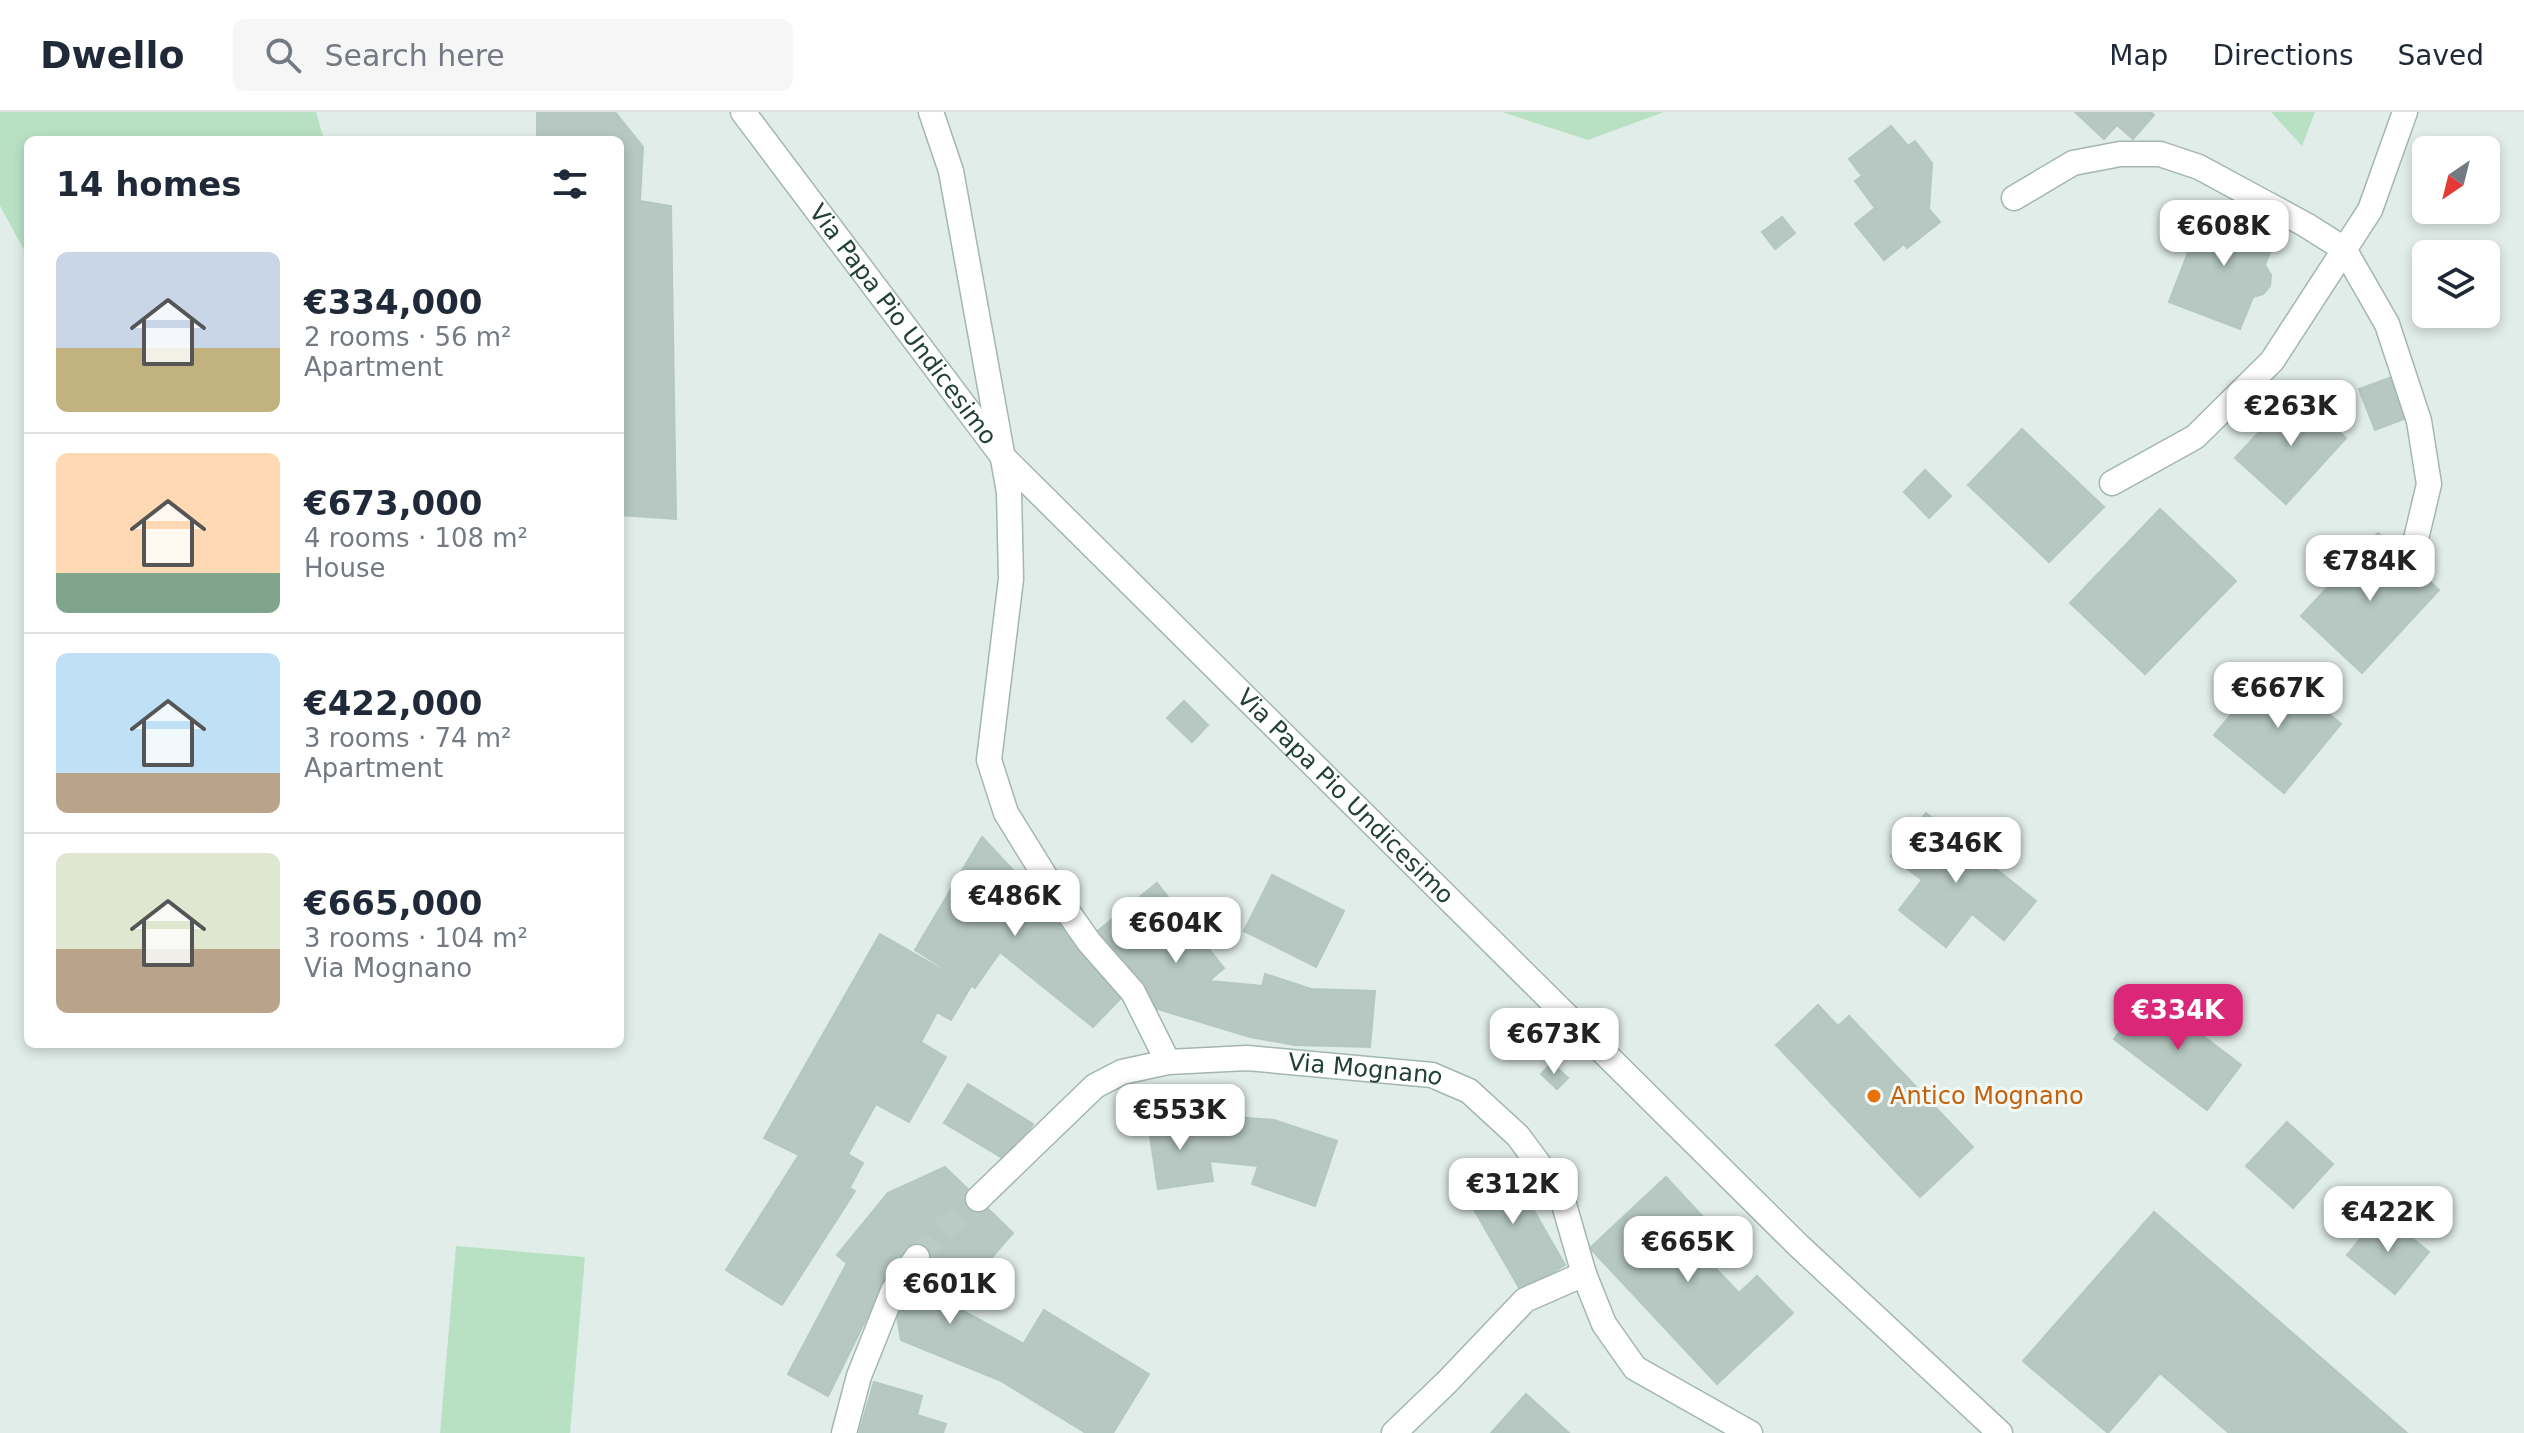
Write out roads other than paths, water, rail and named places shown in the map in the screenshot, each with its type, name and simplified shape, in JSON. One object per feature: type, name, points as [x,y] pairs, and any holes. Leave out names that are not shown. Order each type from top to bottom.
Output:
[{"type":"street","name":"Via Papa Pio Undicesimo","points":[[743,112],[1003,457],[1799,1246],[2000,1433]]},
{"type":"street","points":[[931,112],[951,171],[1009,492],[1011,579],[989,760],[1006,813],[1080,930],[1133,992],[1168,1062]]},
{"type":"street","points":[[2112,483],[2195,437],[2272,361],[2370,210],[2405,112]]},
{"type":"street","points":[[2014,198],[2073,163],[2120,154],[2160,154],[2199,167],[2344,249],[2387,324],[2419,421],[2429,484],[2416,539]]},
{"type":"street","name":"Via Mognano","points":[[978,1199],[1095,1086],[1122,1072],[1168,1062],[1247,1058],[1432,1075],[1469,1091],[1518,1136],[1561,1194],[1584,1274],[1604,1324],[1635,1368],[1750,1433]]},
{"type":"street","points":[[844,1433],[859,1376],[893,1291],[917,1257]]},
{"type":"street","points":[[1394,1433],[1525,1300],[1584,1274]]},
{"type":"tunnel","points":[[917,1257],[978,1199]]},
{"type":"place","name":"Antico Mognano","points":[[1874,1096]]}]
